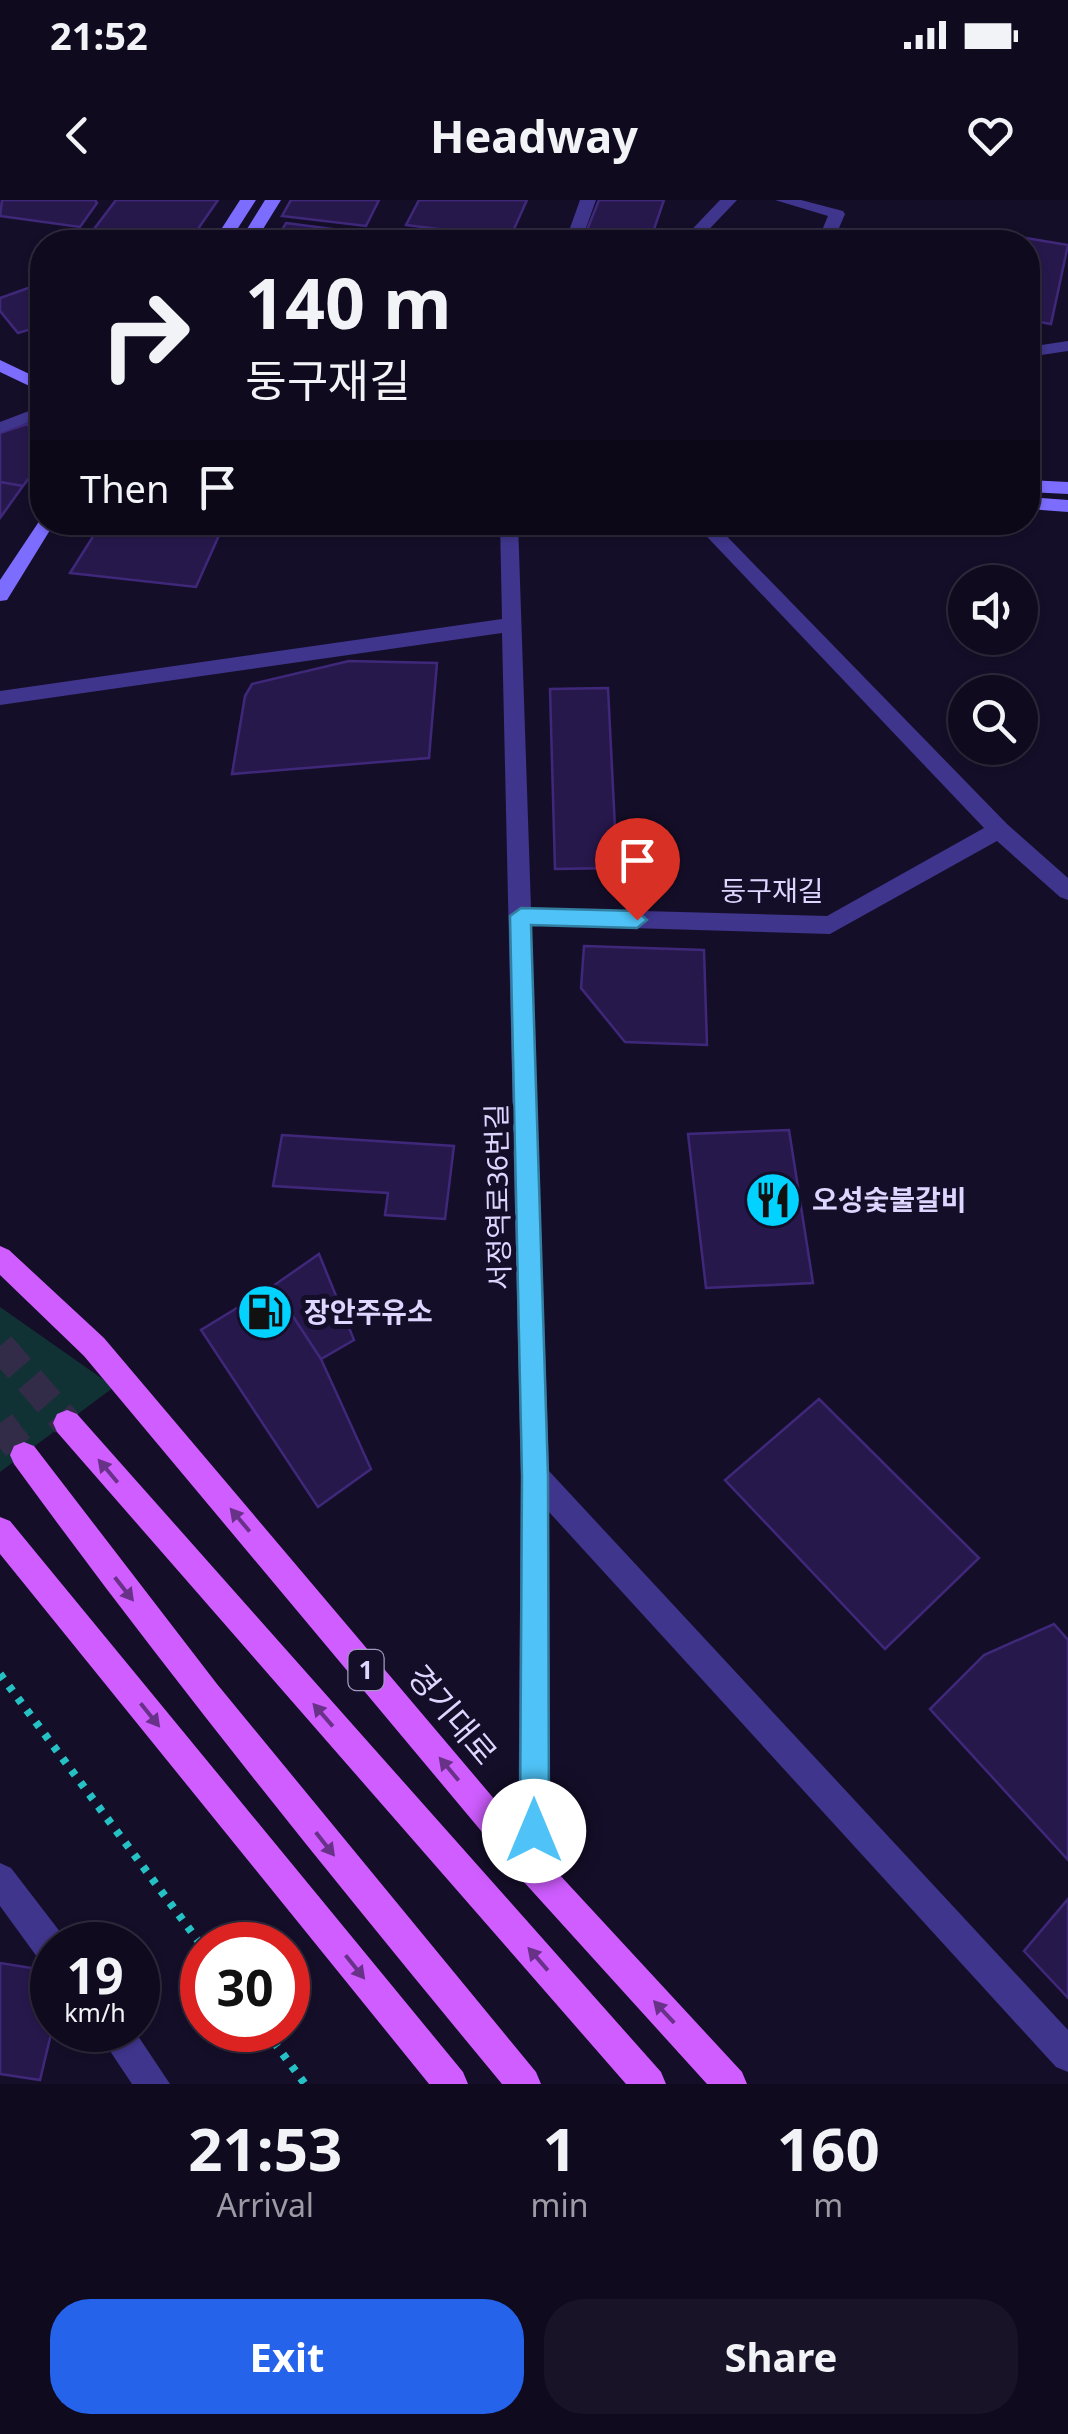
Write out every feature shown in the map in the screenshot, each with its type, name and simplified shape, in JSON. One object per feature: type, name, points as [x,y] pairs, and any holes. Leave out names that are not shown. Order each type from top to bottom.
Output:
[{"type":"main road","name":"경기대로","points":[[0,1258],[94,1347],[534,1870],[730,2084]]},
{"type":"main road","name":"1","points":[[67,1423],[649,2084]]},
{"type":"main road","points":[[24,1455],[82,1535],[343,1868],[524,2084]]},
{"type":"main road","points":[[0,1531],[450,2084]]},
{"type":"street","points":[[229,230],[248,200]]},
{"type":"street","points":[[254,230],[272,200]]},
{"type":"street","points":[[577,230],[588,200]]},
{"type":"street","points":[[699,230],[728,200]]},
{"type":"street","points":[[782,200],[837,214],[830,230]]},
{"type":"street","points":[[1040,350],[1068,346]]},
{"type":"street","points":[[0,366],[30,380]]},
{"type":"street","points":[[0,428],[30,416]]},
{"type":"street","points":[[1040,487],[1068,488]]},
{"type":"street","points":[[1040,504],[1068,506]]},
{"type":"street","points":[[3,583],[37,535]]},
{"type":"street","name":"서정역로36번길","points":[[509,535],[535,1476],[534,1870]]},
{"type":"street","points":[[715,535],[1000,830],[1068,891]]},
{"type":"street","points":[[0,698],[510,625]]},
{"type":"street","name":"둥구재길","points":[[521,916],[830,924],[1000,830]]},
{"type":"street","points":[[535,1476],[1068,2056]]},
{"type":"street","points":[[0,1879],[32,1922]]},
{"type":"street","points":[[130,2052],[154,2084]]},
{"type":"path","points":[[0,1674],[184,1922]]},
{"type":"path","points":[[281,2052],[305,2084]]},
{"type":"green space","points":[[0,1307],[114,1387],[0,1472]]},
{"type":"building","points":[[2,200],[97,203],[80,227],[0,216]]},
{"type":"building","points":[[116,200],[218,200],[197,230],[94,229]]},
{"type":"building","points":[[291,200],[379,200],[366,226],[282,216]]},
{"type":"building","points":[[419,200],[527,200],[514,230],[446,230],[406,225]]},
{"type":"building","points":[[599,200],[664,200],[654,230],[587,230]]},
{"type":"building","points":[[286,223],[340,230],[282,230]]},
{"type":"building","points":[[1040,240],[1068,245],[1051,324],[1040,322]]},
{"type":"building","points":[[28,288],[30,329],[18,333],[0,311],[0,298]]},
{"type":"building","points":[[27,424],[30,428],[30,477],[23,486],[0,482],[0,433]]},
{"type":"building","points":[[0,482],[23,486],[0,518]]},
{"type":"building","points":[[94,535],[219,535],[196,587],[70,573]]},
{"type":"building","points":[[349,661],[437,663],[429,758],[232,774],[245,696],[252,684]]},
{"type":"building","points":[[608,688],[617,868],[555,869],[550,689]]},
{"type":"building","points":[[584,946],[704,950],[707,1045],[625,1042],[581,988]]},
{"type":"building","points":[[789,1130],[813,1283],[706,1288],[688,1134]]},
{"type":"building","points":[[282,1135],[454,1146],[445,1219],[385,1215],[388,1193],[273,1186]]},
{"type":"building","points":[[319,1254],[354,1340],[321,1359],[273,1286]]},
{"type":"building","points":[[273,1286],[321,1359],[371,1469],[318,1507],[201,1330]]},
{"type":"building","points":[[819,1399],[979,1558],[885,1649],[725,1480]]},
{"type":"building","points":[[1054,1624],[1068,1640],[1068,1860],[930,1709],[984,1655]]},
{"type":"building","points":[[1068,1899],[1068,1998],[1024,1951]]},
{"type":"building","points":[[0,1963],[30,1968],[30,2052],[47,2052],[40,2080],[0,2074]]},
{"type":"tunnel","points":[[0,1346],[67,1423]]},
{"type":"tunnel","points":[[0,1423],[24,1455]]},
{"type":"place","name":"오성숯불갈비","points":[[773,1200]]},
{"type":"place","name":"장안주유소","points":[[265,1312]]},
{"type":"route","points":[[534,1831],[535,1476],[521,916],[637,920]]}]
